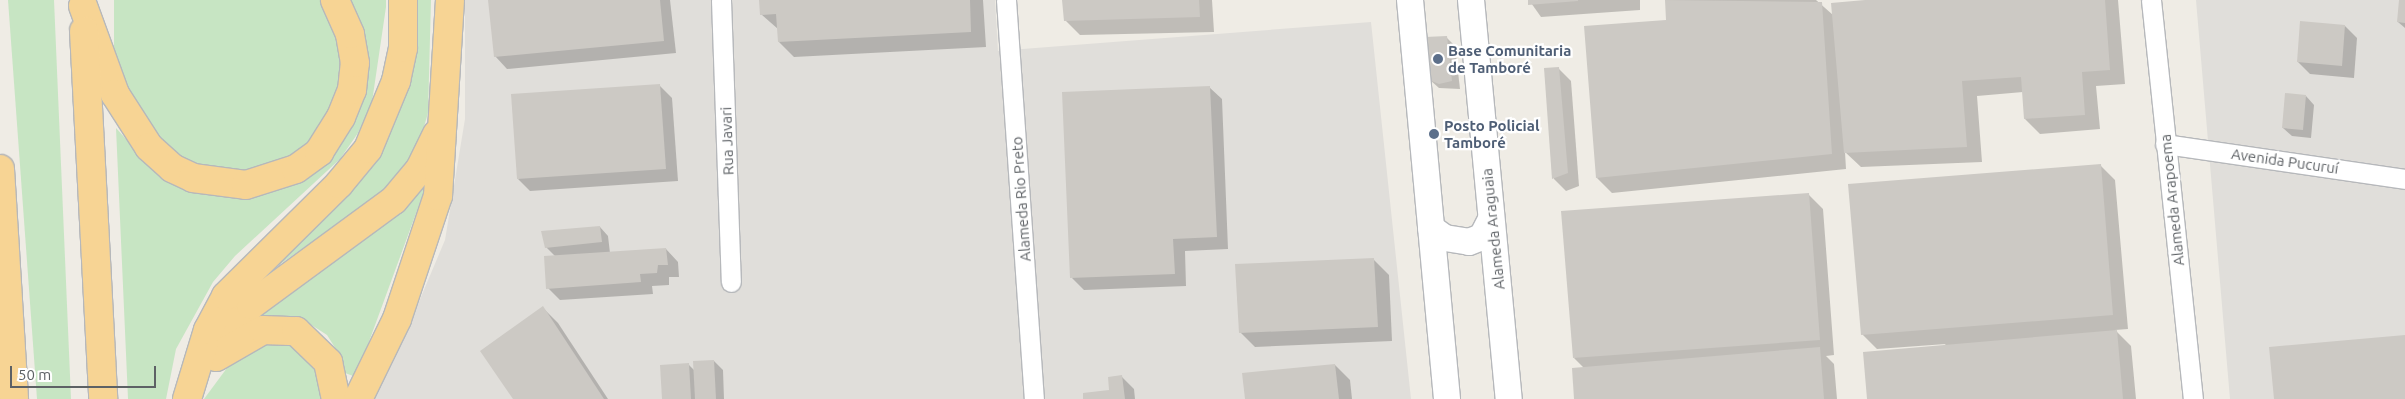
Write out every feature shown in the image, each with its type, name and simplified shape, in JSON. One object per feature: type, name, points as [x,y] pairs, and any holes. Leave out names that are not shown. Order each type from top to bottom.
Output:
[{"type":"highway","points":[[82,3],[115,94],[149,147],[172,168],[193,178],[246,185],[296,169],[319,152],[341,117],[352,90],[355,64],[350,34],[335,0]]},
{"type":"highway","points":[[188,392],[199,355],[226,296],[339,184],[368,149],[396,81],[403,48],[403,0]]},
{"type":"highway","points":[[358,399],[397,319],[435,204],[445,116],[450,0]]},
{"type":"highway","points":[[82,3],[103,399]]},
{"type":"highway","points":[[199,355],[251,305],[372,219],[410,185],[445,116]]},
{"type":"highway","points":[[0,169],[14,399]]},
{"type":"highway","points":[[188,392],[241,338],[278,329],[296,331],[318,348],[332,371],[336,399]]},
{"type":"street","name":"Rua Javari","points":[[722,0],[731,282]]},
{"type":"street","name":"Alameda Rio Preto","points":[[1006,0],[1034,399]]},
{"type":"street","points":[[1410,0],[1447,399]]},
{"type":"street","name":"Alameda Araguaia","points":[[1471,0],[1510,399]]},
{"type":"street","name":"Alameda Arapoema","points":[[2151,0],[2193,399]]},
{"type":"street","name":"Avenida Pucuruí","points":[[2165,144],[2405,179]]},
{"type":"street","points":[[1431,228],[1445,238],[1469,242],[1482,237],[1491,219]]},
{"type":"shaded area","points":[[465,0],[995,0],[998,51],[1371,22],[1411,399],[372,399],[399,349],[445,240],[465,119]]},
{"type":"shaded area","points":[[2196,0],[2405,0],[2405,399],[2230,399]]},
{"type":"green space","points":[[8,0],[54,0],[71,399],[37,399]]},
{"type":"green space","points":[[114,0],[325,0],[342,42],[343,84],[308,145],[281,162],[243,172],[211,171],[175,158],[151,134],[123,86],[114,47]]},
{"type":"green space","points":[[348,0],[386,0],[372,102],[358,133],[340,159],[235,256],[213,282],[176,349],[166,399],[128,399],[116,128],[143,158],[211,191],[332,147]]},
{"type":"green space","points":[[411,0],[431,0],[428,113],[419,144],[400,181],[260,278],[343,189]]},
{"type":"green space","points":[[429,178],[356,377],[345,373],[341,357],[327,335],[307,322],[256,316]]},
{"type":"green space","points":[[282,337],[312,351],[322,399],[204,399],[241,349]]},
{"type":"building","points":[[488,0],[660,0],[664,41],[494,57]]},
{"type":"building","points":[[759,0],[970,0],[971,32],[778,42],[776,14],[760,15]]},
{"type":"building","points":[[1062,0],[1199,0],[1200,17],[1064,21]]},
{"type":"building","points":[[1528,0],[1578,0],[1578,1],[1528,5]]},
{"type":"building","points":[[1665,0],[1822,2],[1832,154],[1596,178],[1584,26],[1666,20]]},
{"type":"building","points":[[1865,0],[2105,0],[2110,70],[2082,72],[2085,115],[2024,119],[2021,77],[1962,81],[1967,147],[1844,153],[1831,3]]},
{"type":"building","points":[[2399,0],[2405,0],[2405,23],[2397,22]]},
{"type":"building","points":[[2300,21],[2345,25],[2342,66],[2297,62]]},
{"type":"building","name":"Base Comunitaria de Tamboré","points":[[1447,36],[1452,81],[1439,84],[1429,80],[1425,37]]},
{"type":"building","points":[[1559,67],[1568,173],[1552,179],[1544,68]]},
{"type":"building","points":[[660,84],[666,169],[517,179],[511,94]]},
{"type":"building","points":[[1210,86],[1217,237],[1173,239],[1175,274],[1070,278],[1062,92]]},
{"type":"building","points":[[2285,93],[2306,95],[2303,130],[2282,128]]},
{"type":"building","points":[[2101,164],[2113,315],[1861,335],[1848,184]]},
{"type":"building","points":[[1809,193],[1820,340],[1573,358],[1561,211]]},
{"type":"building","points":[[600,226],[602,242],[545,248],[541,231]]},
{"type":"building","points":[[666,248],[668,265],[658,265],[657,273],[640,274],[641,282],[546,289],[544,256]]},
{"type":"building","points":[[1374,258],[1378,327],[1239,333],[1235,264]]},
{"type":"building","points":[[543,306],[604,399],[513,399],[480,351]]},
{"type":"building","points":[[2117,330],[2123,399],[1867,399],[1863,352]]},
{"type":"building","points":[[2405,335],[2405,399],[2274,399],[2269,347]]},
{"type":"building","points":[[1820,347],[1824,399],[1574,399],[1572,368]]},
{"type":"building","points":[[714,360],[716,399],[695,399],[693,361]]},
{"type":"building","points":[[689,363],[691,399],[662,399],[660,365]]},
{"type":"building","points":[[1335,364],[1339,399],[1245,399],[1242,373]]},
{"type":"building","points":[[1122,375],[1125,399],[1083,399],[1083,393],[1109,390],[1108,377]]},
{"type":"place","name":"Base Comunitaria de Tamboré","points":[[1438,59]]},
{"type":"place","name":"Posto Policial Tamboré","points":[[1434,134]]}]
